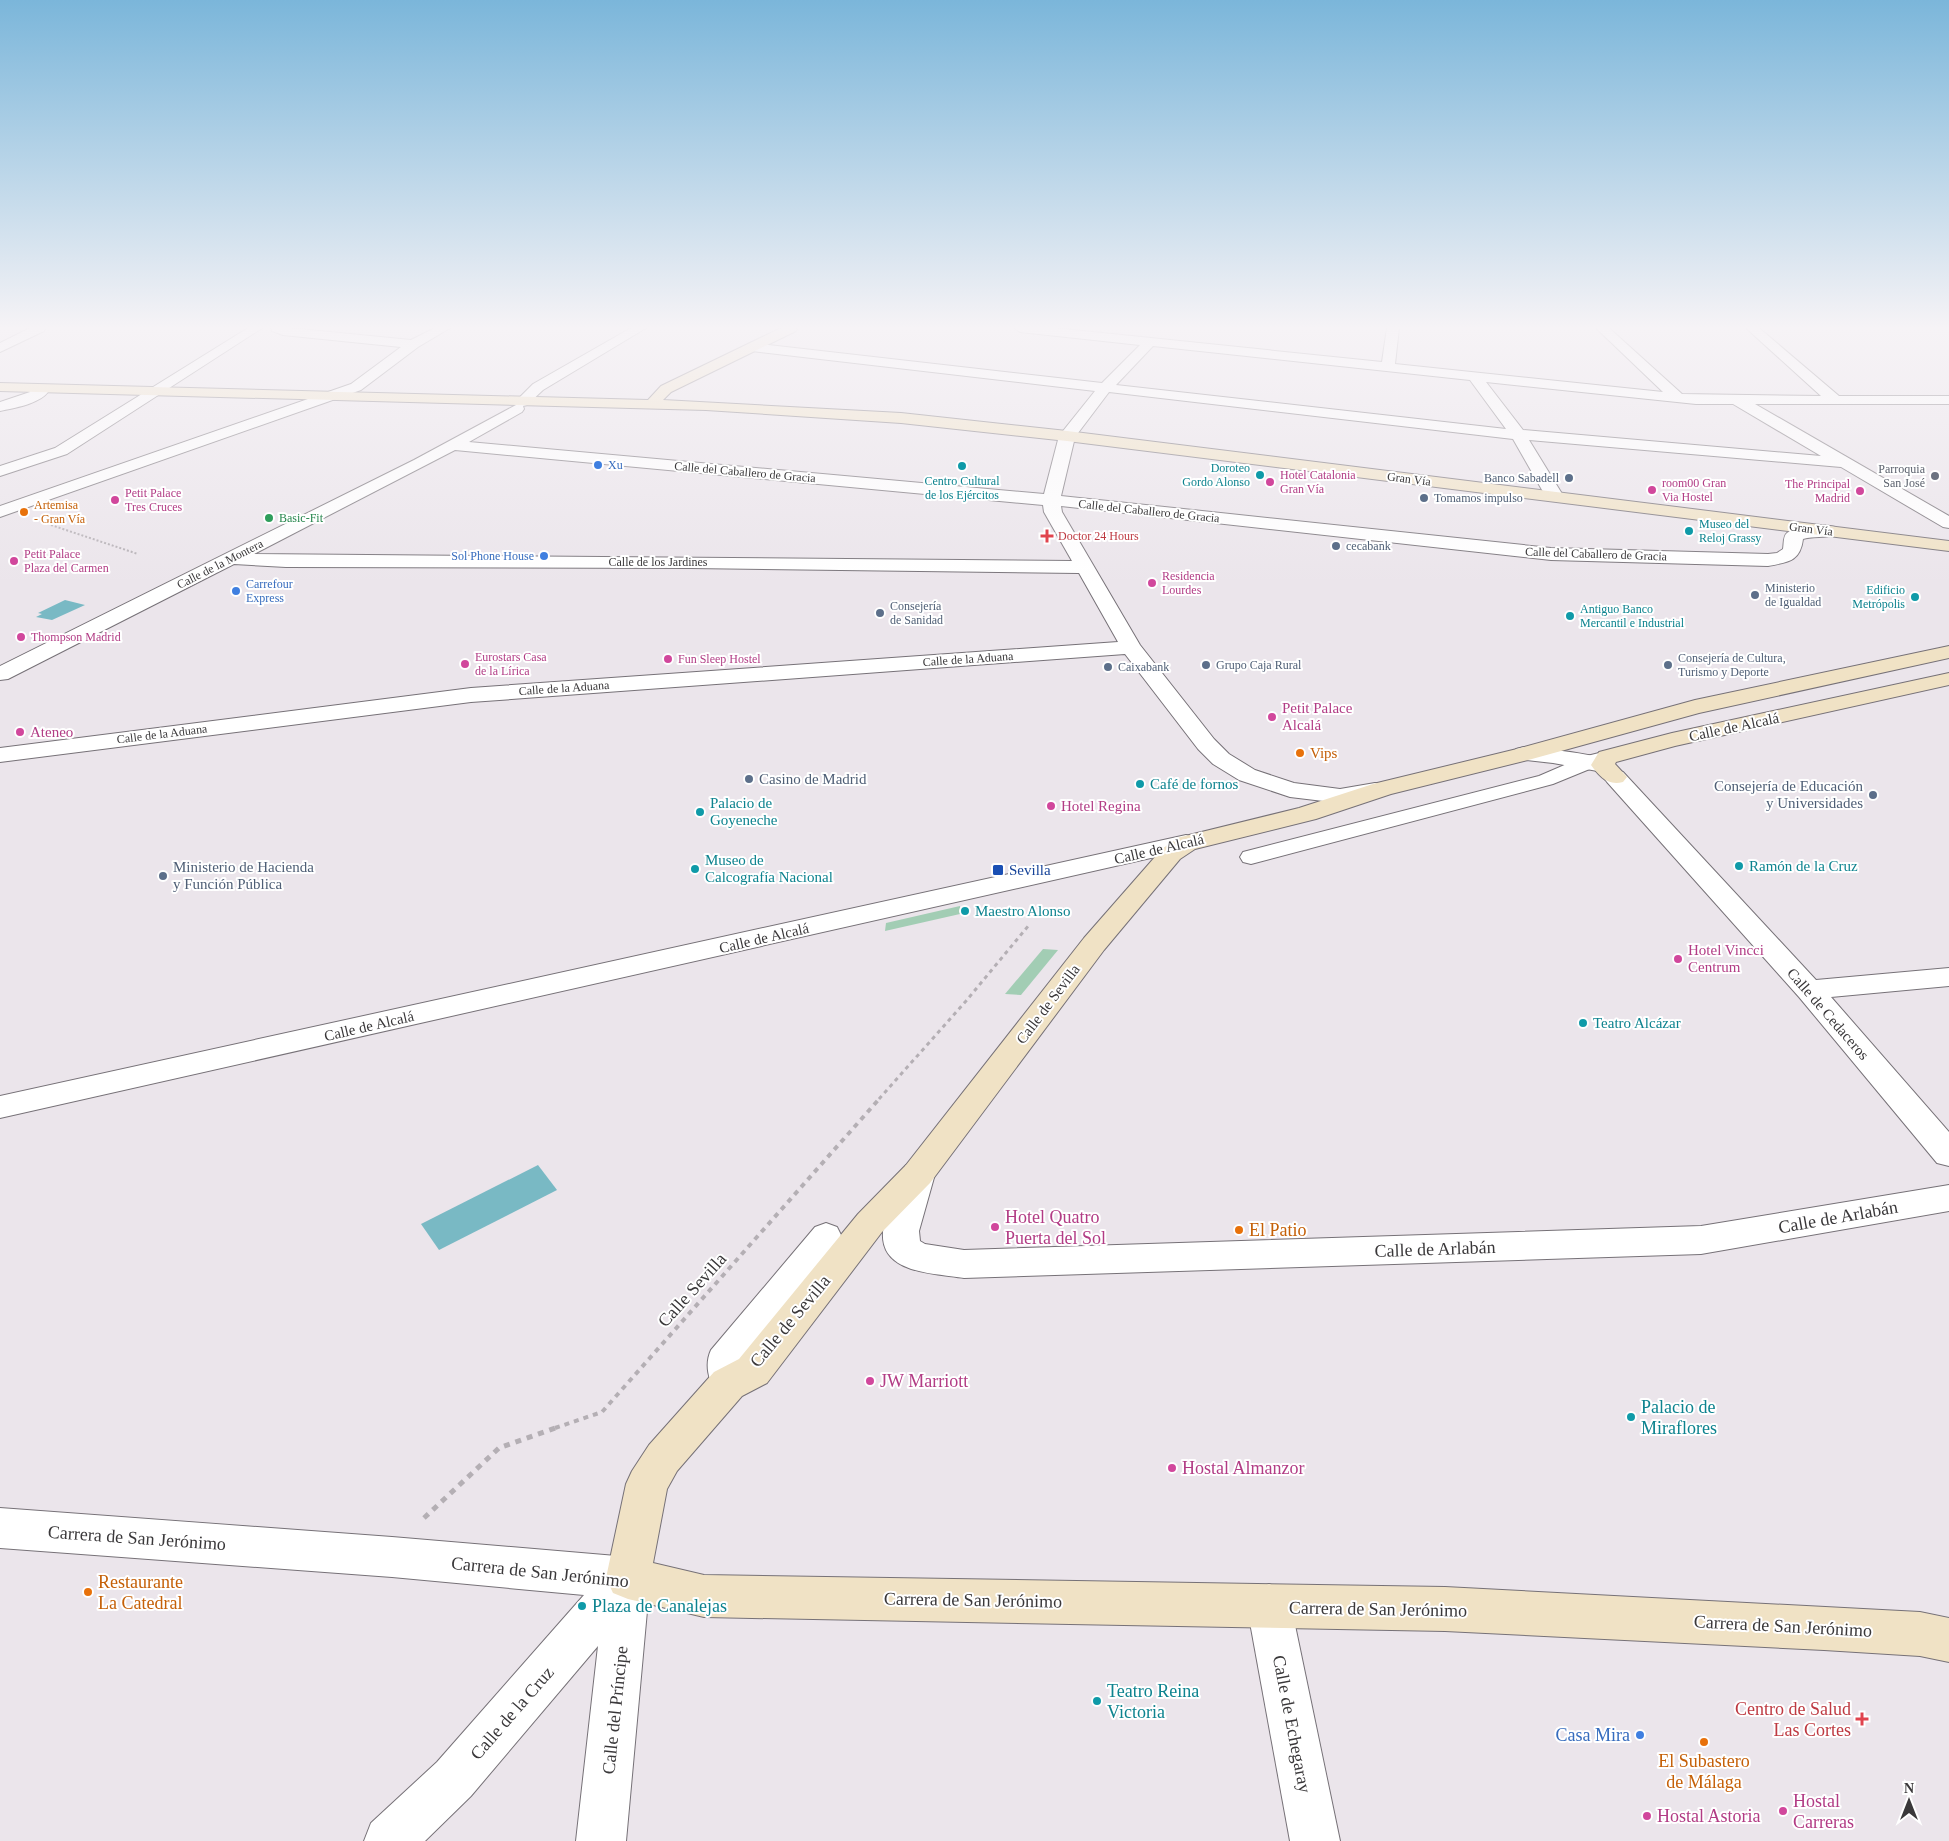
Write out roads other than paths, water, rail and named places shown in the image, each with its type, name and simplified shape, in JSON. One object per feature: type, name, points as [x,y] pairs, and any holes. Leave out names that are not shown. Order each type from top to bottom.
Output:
[{"type":"street","points":[[0,471],[62,451],[120,414]]},
{"type":"street","points":[[0,512],[277,414]]},
{"type":"street","name":"Calle de la Montera","points":[[0,674],[452,445],[505,414]]},
{"type":"street","name":"Gran Vía","points":[[837,414],[1067,436],[1949,546]]},
{"type":"street","points":[[1085,414],[1067,436],[1051,501],[1053,512],[1131,647],[1206,744],[1221,759],[1236,769],[1277,787],[1340,796],[1382,789]]},
{"type":"street","points":[[1332,414],[1489,432],[1848,463]]},
{"type":"street","points":[[1503,414],[1518,434],[1555,497]]},
{"type":"street","points":[[1761,414],[1949,523]]},
{"type":"street","name":"Calle del Caballero de Gracia","points":[[452,445],[1051,501],[1551,554],[1768,560],[1783,557],[1792,551],[1794,536],[1810,531],[1829,531]]},
{"type":"street","name":"Calle de los Jardines","points":[[232,558],[286,561],[691,562],[1085,567]]},
{"type":"street","name":"Calle de la Aduana","points":[[0,755],[471,694],[1131,647]]},
{"type":"street","name":"Calle de Alcalá","points":[[0,1107],[1186,843],[1307,814],[1382,789],[1524,754],[1695,707],[1949,652]]},
{"type":"street","name":"Calle de Alcalá","points":[[1524,754],[1553,756],[1604,765],[1672,740],[1949,679]]},
{"type":"street","name":"Calle de Cedaceros","points":[[1604,765],[1809,990],[1949,1154]]},
{"type":"street","name":"Calle de Sevilla","points":[[628,1578],[648,1484],[663,1458],[728,1384],[753,1371],[870,1223],[918,1174],[1094,944],[1160,865],[1186,843]]},
{"type":"street","points":[[1809,990],[1949,977]]},
{"type":"street","name":"Calle de Sevilla","points":[[918,1174],[901,1231],[903,1249],[918,1257]]},
{"type":"street","name":"Calle de Arlabán","points":[[918,1257],[964,1264],[1701,1240],[1949,1198]]},
{"type":"street","name":"Carrera de San Jerónimo","points":[[0,1528],[392,1557],[628,1578],[704,1596],[1445,1609],[1824,1628],[1920,1634],[1949,1640]]},
{"type":"street","name":"Calle de la Cruz","points":[[389,1841],[454,1779],[628,1578]]},
{"type":"street","name":"Calle del Príncipe","points":[[601,1841],[628,1578]]},
{"type":"street","name":"Calle de Echegaray","points":[[1269,1606],[1315,1841]]},
{"type":"lane","points":[[1251,857],[1604,765],[1600,732]]},
{"type":"lane","points":[[728,1384],[723,1360],[826,1235]]},
{"type":"water","points":[[65,600],[85,605],[52,620],[36,617],[42,614],[38,613]]},
{"type":"water","points":[[538,1165],[557,1190],[439,1250],[421,1224]]},
{"type":"place","name":"Xu","points":[[598,465]]},
{"type":"place","name":"Centro Cultural de los Ejércitos","points":[[962,466]]},
{"type":"place","name":"Doroteo Gordo Alonso","points":[[1260,475]]},
{"type":"place","name":"Parroquia San José","points":[[1935,476]]},
{"type":"place","name":"Banco Sabadell","points":[[1569,478]]},
{"type":"place","name":"Hotel Catalonia Gran Vía","points":[[1270,482]]},
{"type":"place","name":"room00 Gran Via Hostel","points":[[1652,490]]},
{"type":"place","name":"The Principal Madrid","points":[[1860,491]]},
{"type":"place","name":"Tomamos impulso","points":[[1424,498]]},
{"type":"place","name":"Petit Palace Tres Cruces","points":[[115,500]]},
{"type":"place","name":"Artemisa - Gran Vía","points":[[24,512]]},
{"type":"place","name":"Basic-Fit","points":[[269,518]]},
{"type":"place","name":"Museo del Reloj Grassy","points":[[1689,531]]},
{"type":"place","name":"Doctor 24 Hours","points":[[1047,536]]},
{"type":"place","name":"cecabank","points":[[1336,546]]},
{"type":"place","name":"Sol Phone House","points":[[544,556]]},
{"type":"place","name":"Petit Palace Plaza del Carmen","points":[[14,561]]},
{"type":"place","name":"Residencia Lourdes","points":[[1152,583]]},
{"type":"place","name":"Carrefour Express","points":[[236,591]]},
{"type":"place","name":"Ministerio de Igualdad","points":[[1755,595]]},
{"type":"place","name":"Edificio Metrópolis","points":[[1915,597]]},
{"type":"place","name":"Consejería de Sanidad","points":[[880,613]]},
{"type":"place","name":"Antiguo Banco Mercantil e Industrial","points":[[1570,616]]},
{"type":"place","name":"Thompson Madrid","points":[[21,637]]},
{"type":"place","name":"Fun Sleep Hostel","points":[[668,659]]},
{"type":"place","name":"Eurostars Casa de la Lírica","points":[[465,664]]},
{"type":"place","name":"Grupo Caja Rural","points":[[1206,665]]},
{"type":"place","name":"Consejería de Cultura, Turismo y Deporte","points":[[1668,665]]},
{"type":"place","name":"Caixabank","points":[[1108,667]]},
{"type":"place","name":"Petit Palace Alcalá","points":[[1272,717]]},
{"type":"place","name":"Ateneo","points":[[20,732]]},
{"type":"place","name":"Vips","points":[[1300,753]]},
{"type":"place","name":"Casino de Madrid","points":[[749,779]]},
{"type":"place","name":"Café de fornos","points":[[1140,784]]},
{"type":"place","name":"Consejería de Educación y Universidades","points":[[1873,795]]},
{"type":"place","name":"Hotel Regina","points":[[1051,806]]},
{"type":"place","name":"Palacio de Goyeneche","points":[[700,812]]},
{"type":"place","name":"Ramón de la Cruz","points":[[1739,866]]},
{"type":"place","name":"Museo de Calcografía Nacional","points":[[695,869]]},
{"type":"place","name":"Sevilla","points":[[998,870]]},
{"type":"place","name":"Ministerio de Hacienda y Función Pública","points":[[163,876]]},
{"type":"place","name":"Maestro Alonso","points":[[965,911]]},
{"type":"place","name":"Hotel Vincci Centrum","points":[[1678,959]]},
{"type":"place","name":"Teatro Alcázar","points":[[1583,1023]]},
{"type":"place","name":"Hotel Quatro Puerta del Sol","points":[[995,1227]]},
{"type":"place","name":"El Patio","points":[[1239,1230]]},
{"type":"place","name":"JW Marriott","points":[[870,1381]]},
{"type":"place","name":"Palacio de Miraflores","points":[[1631,1417]]},
{"type":"place","name":"Hostal Almanzor","points":[[1172,1468]]},
{"type":"place","name":"Restaurante La Catedral","points":[[88,1592]]},
{"type":"place","name":"Plaza de Canalejas","points":[[582,1606]]},
{"type":"place","name":"Teatro Reina Victoria","points":[[1097,1701]]},
{"type":"place","name":"Centro de Salud Las Cortes","points":[[1862,1719]]},
{"type":"place","name":"Casa Mira","points":[[1640,1735]]},
{"type":"place","name":"El Subastero de Málaga","points":[[1704,1742]]},
{"type":"place","name":"Hostal Carreras","points":[[1783,1811]]},
{"type":"place","name":"Hostal Astoria","points":[[1647,1816]]}]
